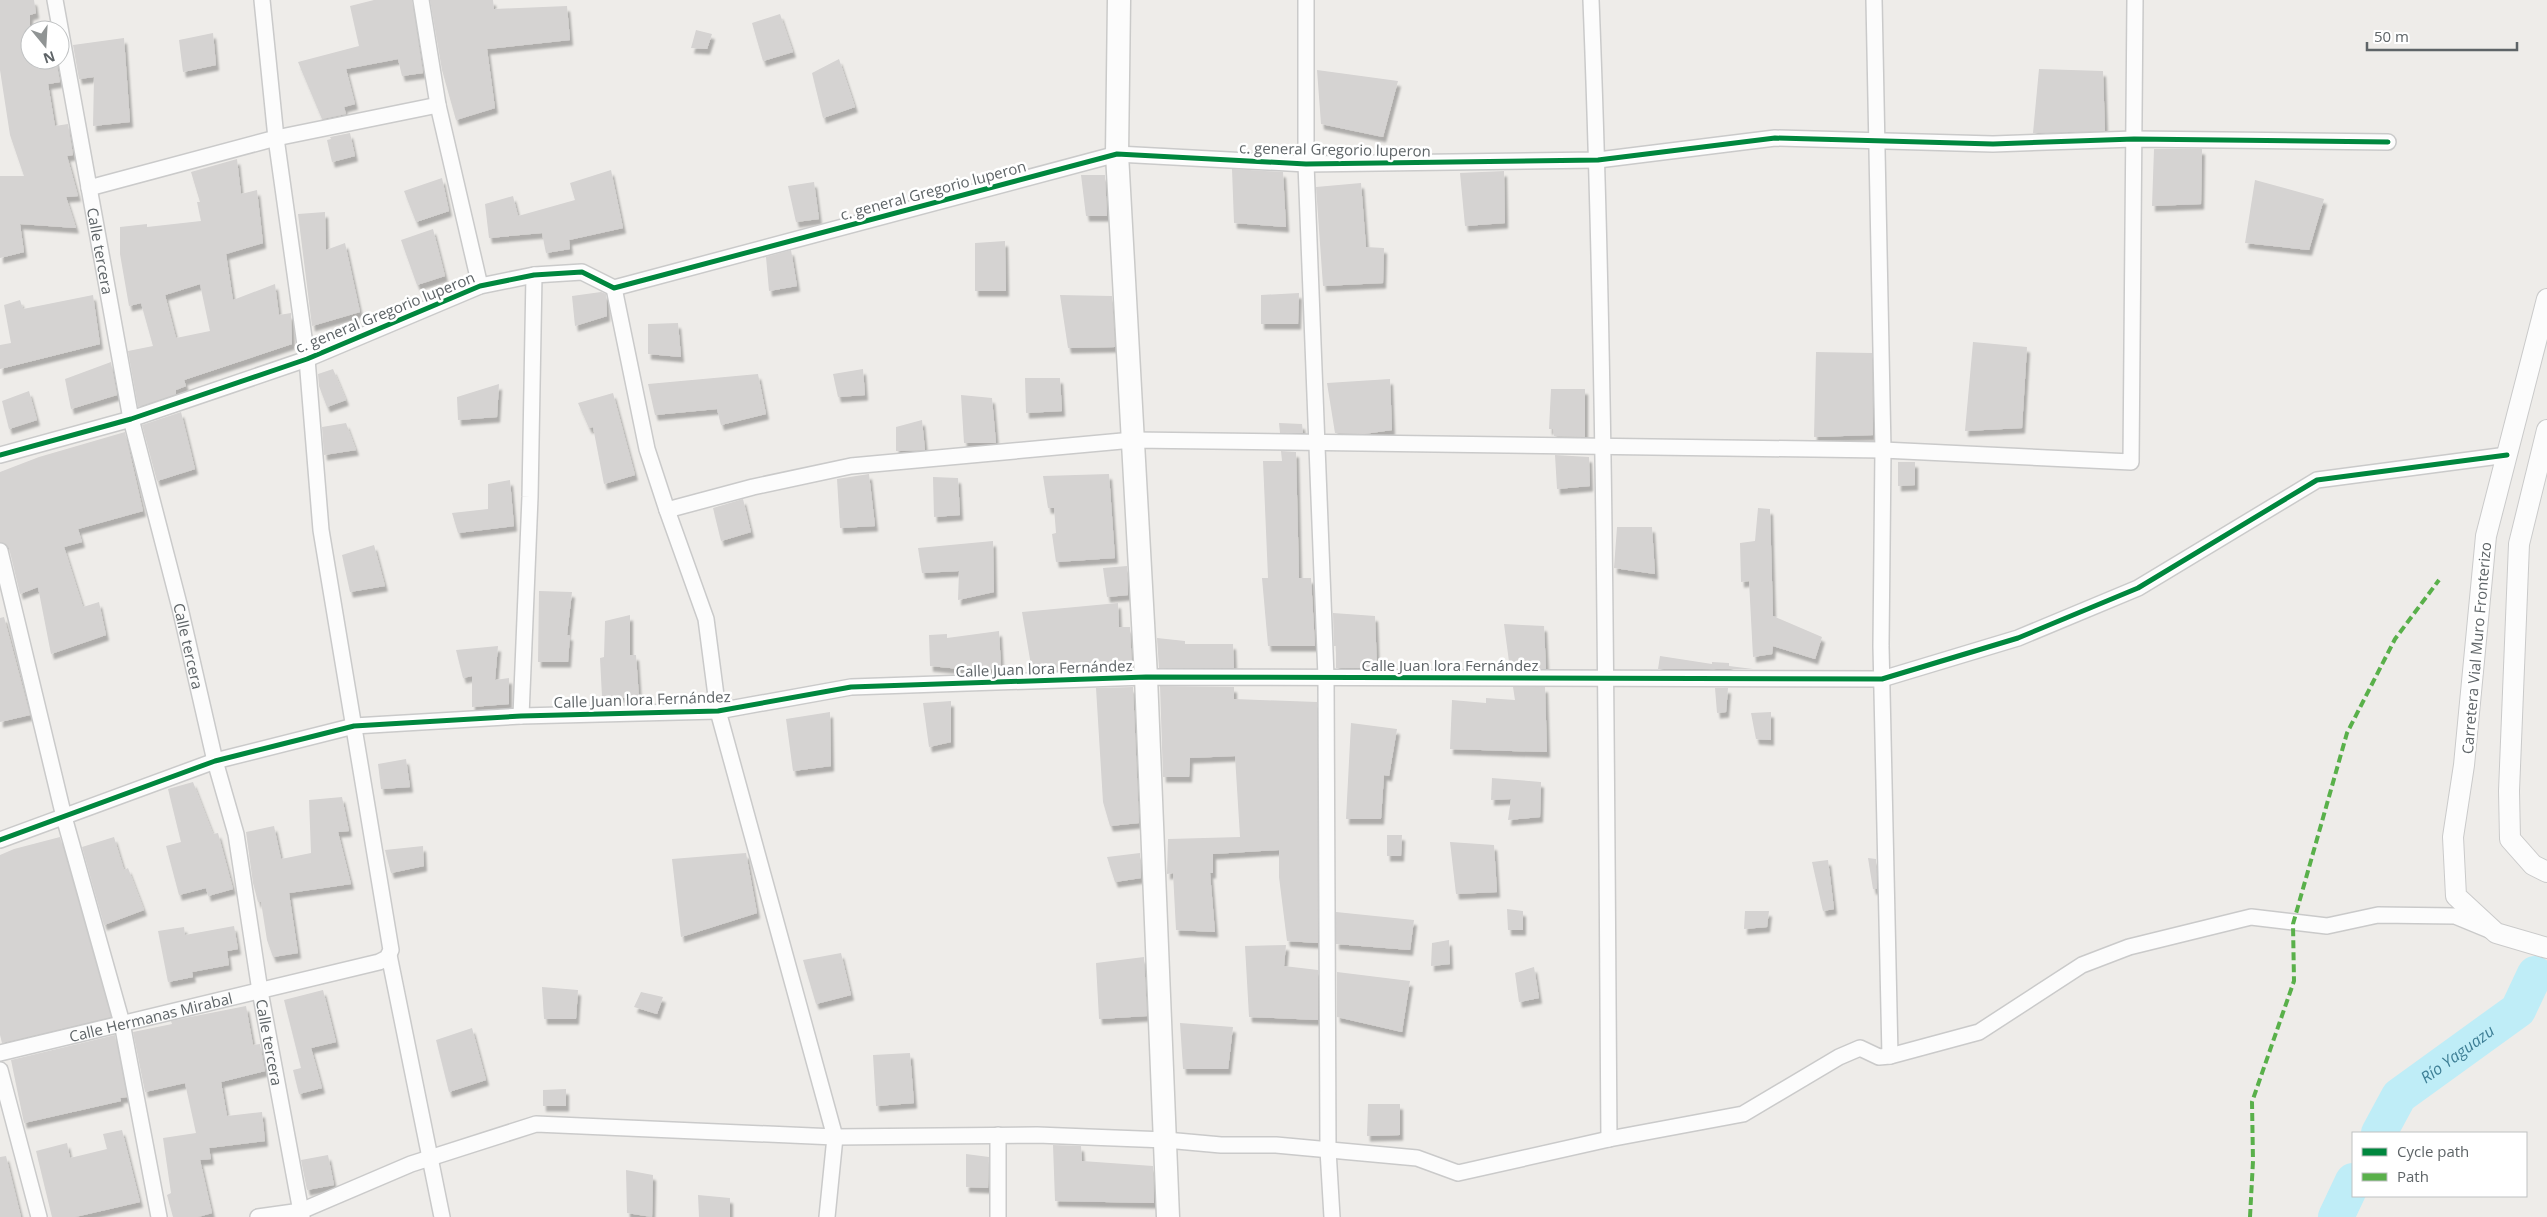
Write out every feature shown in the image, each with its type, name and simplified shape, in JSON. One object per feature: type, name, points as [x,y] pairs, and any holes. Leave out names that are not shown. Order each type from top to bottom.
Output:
[{"type":"main road","points":[[1119,0],[1118,154],[1146,677],[1168,1217]]},
{"type":"street","name":"Calle tercera","points":[[55,0],[131,419],[180,608],[215,762],[236,834],[260,991],[301,1214]]},
{"type":"street","points":[[262,0],[276,138],[307,359],[321,530],[391,950],[388,955],[428,1158],[442,1217]]},
{"type":"street","points":[[421,0],[438,105],[480,286]]},
{"type":"street","points":[[1306,0],[1306,164],[1326,677],[1328,1150],[1332,1217]]},
{"type":"street","points":[[1592,0],[1598,160],[1609,1140]]},
{"type":"street","points":[[1874,0],[1883,450],[1882,679],[1890,1056]]},
{"type":"street","points":[[667,510],[753,487],[851,466],[1133,440],[1883,450],[2131,462],[2135,0]]},
{"type":"street","points":[[89,188],[276,138],[438,105]]},
{"type":"street","name":"c. general Gregorio luperon","points":[[0,455],[131,419],[307,359],[480,286],[534,275],[582,272],[614,288],[1118,154],[1306,164],[1598,160],[1775,138],[1993,144],[2134,139],[2388,142]]},
{"type":"street","points":[[521,716],[530,497],[534,275]]},
{"type":"street","points":[[614,288],[647,450],[706,619],[718,711],[834,1137],[827,1217]]},
{"type":"street","name":"Carretera Vial Muro Fronterizo","points":[[2547,299],[2486,536],[2464,765],[2453,837],[2456,896],[2496,933],[2547,948]]},
{"type":"street","points":[[2547,430],[2519,544],[2508,791],[2510,840],[2533,866],[2547,872]]},
{"type":"street","name":"Calle Juan lora Fernández","points":[[0,840],[215,762],[354,726],[521,716],[718,711],[851,687],[1146,677],[1882,679],[2018,638],[2138,588],[2317,480],[2507,454]]},
{"type":"street","points":[[0,551],[64,817],[122,1023],[159,1217]]},
{"type":"street","points":[[258,1217],[301,1214],[428,1158],[536,1124],[834,1137],[998,1135],[1166,1140],[1221,1145],[1276,1145],[1417,1158],[1458,1173],[1609,1140],[1743,1114],[1839,1057],[1860,1048],[1879,1057],[1890,1056],[1979,1032],[2082,965],[2129,947],[2251,917],[2327,926],[2378,915],[2455,916],[2496,933]]},
{"type":"street","name":"Calle Hermanas Mirabal","points":[[0,1053],[380,962],[388,955]]},
{"type":"street","points":[[0,1070],[39,1217]]},
{"type":"street","points":[[998,1135],[998,1217]]},
{"type":"building","points":[[0,0],[34,0],[36,13],[30,15],[30,20],[20,20],[20,70],[58,70],[60,82],[48,84],[55,126],[68,124],[73,155],[67,156],[78,196],[66,197],[76,228],[20,224],[24,252],[0,258],[0,176],[24,176],[10,135],[0,70]]},
{"type":"building","points":[[374,0],[412,0],[423,73],[402,76],[398,59],[346,69],[355,104],[344,107],[346,114],[322,119],[298,62],[359,46],[350,6]]},
{"type":"building","points":[[430,0],[493,0],[494,9],[567,6],[570,40],[487,49],[495,108],[456,120],[442,70]]},
{"type":"building","points":[[780,14],[793,52],[763,61],[752,23]]},
{"type":"building","points":[[696,30],[712,34],[707,49],[691,48]]},
{"type":"building","points":[[213,33],[216,65],[183,72],[179,40]]},
{"type":"building","points":[[124,38],[130,122],[93,126],[94,77],[79,79],[73,45]]},
{"type":"building","points":[[839,59],[855,107],[823,118],[812,73]]},
{"type":"building","points":[[2039,69],[2103,71],[2105,131],[2033,133]]},
{"type":"building","points":[[1317,70],[1398,81],[1383,137],[1321,124]]},
{"type":"building","points":[[350,133],[355,156],[332,162],[327,140],[331,139],[330,137]]},
{"type":"building","points":[[2154,149],[2202,149],[2201,204],[2152,206]]},
{"type":"building","points":[[237,159],[241,194],[257,190],[263,243],[226,254],[233,300],[275,284],[279,315],[291,313],[292,344],[184,380],[186,386],[176,390],[176,394],[138,407],[128,351],[153,346],[141,303],[129,306],[120,254],[120,227],[147,224],[147,227],[201,221],[197,202],[200,202],[191,172]],"holes":[[[200,284],[210,331],[176,338],[165,295]]]},
{"type":"building","points":[[1232,169],[1283,172],[1286,227],[1234,223]]},
{"type":"building","points":[[611,170],[623,228],[569,240],[570,249],[546,253],[542,233],[489,238],[485,204],[513,196],[518,216],[575,200],[570,183]]},
{"type":"building","points":[[1504,171],[1505,223],[1465,226],[1460,173]]},
{"type":"building","points":[[1081,175],[1105,175],[1107,216],[1086,216]]},
{"type":"building","points":[[442,178],[449,211],[416,222],[404,191]]},
{"type":"building","points":[[2255,180],[2324,199],[2309,250],[2245,243]]},
{"type":"building","points":[[814,182],[819,219],[796,222],[788,186]]},
{"type":"building","points":[[1361,183],[1366,247],[1384,248],[1383,283],[1323,286],[1316,187]]},
{"type":"building","points":[[325,212],[326,250],[345,243],[360,312],[312,326],[298,214]]},
{"type":"building","points":[[433,229],[445,276],[417,285],[401,240]]},
{"type":"building","points":[[1005,241],[1006,291],[975,291],[975,243]]},
{"type":"building","points":[[791,250],[797,286],[769,291],[766,257]]},
{"type":"building","points":[[601,292],[606,294],[607,316],[575,326],[572,296]]},
{"type":"building","points":[[1299,293],[1298,324],[1261,324],[1261,295]]},
{"type":"building","points":[[93,295],[100,344],[0,369],[0,345],[11,343],[4,305],[20,300],[23,309]]},
{"type":"building","points":[[1060,295],[1112,296],[1115,347],[1068,348]]},
{"type":"building","points":[[678,323],[681,357],[648,354],[648,324]]},
{"type":"building","points":[[1973,342],[2027,347],[2022,428],[1965,431]]},
{"type":"building","points":[[1816,352],[1872,353],[1873,435],[1814,437]]},
{"type":"building","points":[[111,362],[117,395],[71,409],[65,379]]},
{"type":"building","points":[[333,369],[346,400],[327,407],[319,386],[318,374]]},
{"type":"building","points":[[863,369],[865,395],[838,397],[833,374]]},
{"type":"building","points":[[758,374],[766,414],[721,425],[717,409],[655,415],[648,384]]},
{"type":"building","points":[[1025,378],[1060,378],[1062,411],[1026,413]]},
{"type":"building","points":[[1390,379],[1392,430],[1364,434],[1335,433],[1327,383]]},
{"type":"building","points":[[499,384],[497,417],[458,420],[457,397]]},
{"type":"building","points":[[1551,389],[1585,389],[1585,437],[1554,436],[1553,429],[1549,429]]},
{"type":"building","points":[[29,391],[37,420],[9,429],[2,401]]},
{"type":"building","points":[[613,393],[635,475],[604,484],[593,427],[589,428],[578,403]]},
{"type":"building","points":[[961,395],[992,398],[996,443],[964,443]]},
{"type":"building","points":[[181,412],[195,469],[157,481],[142,425]]},
{"type":"building","points":[[922,420],[925,450],[896,451],[896,427]]},
{"type":"building","points":[[346,423],[356,450],[324,455],[322,427]]},
{"type":"building","points":[[1279,423],[1302,424],[1303,433],[1280,433]]},
{"type":"building","points":[[125,432],[143,511],[78,529],[82,542],[64,547],[83,607],[99,602],[106,635],[51,654],[38,587],[20,594],[9,548],[6,544],[0,542],[0,472],[39,457]]},
{"type":"building","points":[[1281,451],[1296,452],[1299,578],[1311,578],[1315,646],[1268,646],[1262,578],[1268,578],[1263,461],[1282,461]]},
{"type":"building","points":[[1555,455],[1589,457],[1590,486],[1557,489]]},
{"type":"building","points":[[1898,462],[1915,462],[1915,485],[1898,486]]},
{"type":"building","points":[[869,474],[875,526],[840,528],[837,479]]},
{"type":"building","points":[[1109,474],[1115,558],[1056,562],[1052,534],[1056,533],[1054,508],[1048,508],[1043,476]]},
{"type":"building","points":[[933,477],[958,478],[960,515],[934,517]]},
{"type":"building","points":[[510,480],[514,526],[458,533],[452,513],[488,509],[488,484]]},
{"type":"building","points":[[743,499],[751,532],[721,541],[713,508]]},
{"type":"building","points":[[1758,508],[1770,509],[1773,616],[1822,637],[1815,659],[1773,646],[1772,654],[1753,657],[1749,581],[1741,582],[1740,543],[1755,541]]},
{"type":"building","points":[[1617,527],[1652,527],[1655,574],[1614,568]]},
{"type":"building","points":[[993,541],[994,592],[958,600],[959,571],[922,573],[918,548]]},
{"type":"building","points":[[374,545],[385,586],[350,592],[342,555]]},
{"type":"building","points":[[1127,566],[1128,595],[1107,597],[1103,568]]},
{"type":"building","points":[[539,591],[572,592],[567,635],[570,635],[568,662],[538,662]]},
{"type":"building","points":[[1118,603],[1119,627],[1130,627],[1132,668],[1032,671],[1022,612]]},
{"type":"building","points":[[1333,613],[1375,616],[1377,668],[1336,668]]},
{"type":"building","points":[[630,615],[630,655],[636,655],[639,698],[602,697],[600,658],[604,657],[605,621]]},
{"type":"building","points":[[4,617],[30,715],[0,722],[0,618]]},
{"type":"building","points":[[1504,624],[1544,626],[1546,669],[1510,669]]},
{"type":"building","points":[[999,631],[1001,668],[970,670],[930,666],[929,635],[947,634],[947,638]]},
{"type":"building","points":[[1157,638],[1185,641],[1185,644],[1233,644],[1234,668],[1159,668]]},
{"type":"building","points":[[498,646],[495,680],[509,678],[509,704],[472,707],[472,676],[463,678],[456,650]]},
{"type":"building","points":[[1660,656],[1712,664],[1712,662],[1729,663],[1729,666],[1753,669],[1658,669]]},
{"type":"building","points":[[1160,686],[1234,687],[1234,699],[1317,702],[1318,943],[1287,941],[1279,877],[1279,850],[1213,854],[1213,873],[1210,873],[1215,932],[1176,930],[1173,873],[1167,874],[1168,839],[1240,837],[1235,756],[1190,758],[1189,777],[1163,777]]},
{"type":"building","points":[[1133,687],[1139,823],[1110,826],[1103,802],[1096,688]]},
{"type":"building","points":[[1513,687],[1545,687],[1547,752],[1450,749],[1452,700],[1486,703],[1486,698],[1515,700]]},
{"type":"building","points":[[1715,688],[1728,688],[1726,712],[1717,713]]},
{"type":"building","points":[[951,701],[951,742],[929,747],[923,703]]},
{"type":"building","points":[[830,712],[831,766],[793,771],[786,719]]},
{"type":"building","points":[[1771,712],[1771,740],[1756,739],[1751,713]]},
{"type":"building","points":[[1351,723],[1397,729],[1389,776],[1384,775],[1381,819],[1346,819]]},
{"type":"building","points":[[406,759],[410,787],[381,789],[378,764]]},
{"type":"building","points":[[1492,778],[1541,782],[1540,817],[1508,820],[1511,799],[1491,800]]},
{"type":"building","points":[[193,782],[213,834],[218,833],[233,889],[208,896],[206,888],[179,895],[166,846],[181,842],[168,789]]},
{"type":"building","points":[[342,797],[349,831],[338,832],[351,884],[289,893],[298,953],[273,957],[267,940],[261,902],[258,902],[253,883],[246,832],[274,826],[281,859],[311,853],[309,800]]},
{"type":"building","points":[[1387,835],[1402,835],[1401,856],[1387,856]]},
{"type":"building","points":[[60,837],[111,1017],[2,1043],[0,1035],[0,855],[14,849]]},
{"type":"building","points":[[114,837],[124,870],[128,868],[144,910],[104,925],[82,847]]},
{"type":"building","points":[[1450,842],[1494,845],[1497,892],[1456,894]]},
{"type":"building","points":[[423,846],[424,866],[391,873],[385,850]]},
{"type":"building","points":[[746,853],[757,913],[681,937],[672,859]]},
{"type":"building","points":[[1140,853],[1141,878],[1115,882],[1107,857]]},
{"type":"building","points":[[1868,858],[1876,859],[1877,889],[1873,889]]},
{"type":"building","points":[[1828,860],[1834,909],[1823,911],[1812,862]]},
{"type":"building","points":[[1507,909],[1523,911],[1523,930],[1508,930]]},
{"type":"building","points":[[1745,911],[1769,911],[1767,927],[1744,929]]},
{"type":"building","points":[[1336,912],[1414,920],[1410,950],[1336,944]]},
{"type":"building","points":[[234,926],[238,949],[227,951],[229,965],[192,972],[193,977],[168,982],[158,931],[184,927],[185,935]]},
{"type":"building","points":[[1449,940],[1450,964],[1431,966],[1432,943]]},
{"type":"building","points":[[1286,945],[1284,966],[1318,970],[1318,1020],[1249,1017],[1245,946]]},
{"type":"building","points":[[841,953],[851,995],[816,1004],[803,960]]},
{"type":"building","points":[[1144,957],[1147,1016],[1099,1019],[1096,963]]},
{"type":"building","points":[[1534,967],[1539,998],[1519,1002],[1515,973]]},
{"type":"building","points":[[1337,972],[1410,981],[1402,1032],[1337,1017]]},
{"type":"building","points":[[542,987],[578,990],[576,1019],[544,1019]]},
{"type":"building","points":[[323,990],[336,1042],[311,1048],[322,1088],[299,1094],[293,1070],[301,1068],[284,1000]]},
{"type":"building","points":[[641,992],[663,997],[657,1014],[634,1007]]},
{"type":"building","points":[[246,1006],[253,1045],[260,1044],[265,1071],[221,1082],[227,1116],[262,1112],[265,1141],[209,1148],[211,1159],[200,1160],[212,1213],[198,1217],[173,1217],[167,1195],[171,1193],[163,1138],[196,1133],[185,1083],[145,1092],[133,1032],[172,1024],[171,1021]]},
{"type":"building","points":[[1180,1023],[1233,1027],[1228,1069],[1183,1069]]},
{"type":"building","points":[[472,1028],[486,1080],[449,1092],[436,1040]]},
{"type":"building","points":[[115,1035],[127,1097],[120,1098],[121,1101],[24,1123],[11,1060]]},
{"type":"building","points":[[910,1053],[914,1103],[876,1106],[873,1055]]},
{"type":"building","points":[[566,1089],[566,1106],[543,1106],[543,1090]]},
{"type":"building","points":[[1368,1104],[1400,1104],[1400,1135],[1367,1136]]},
{"type":"building","points":[[122,1130],[140,1202],[75,1217],[52,1217],[36,1151],[67,1143],[70,1158],[107,1149],[103,1134]]},
{"type":"building","points":[[1053,1145],[1081,1146],[1082,1161],[1153,1166],[1154,1203],[1055,1201]]},
{"type":"building","points":[[966,1154],[989,1157],[988,1188],[966,1187]]},
{"type":"building","points":[[328,1155],[334,1185],[307,1190],[301,1160]]},
{"type":"building","points":[[6,1156],[21,1217],[0,1217],[0,1157]]},
{"type":"building","points":[[626,1170],[653,1175],[652,1217],[627,1213]]},
{"type":"building","points":[[698,1195],[730,1198],[730,1217],[699,1217]]},
{"type":"waterway","name":"Río Yaguazu","points":[[2380,1132],[2399,1096],[2518,1010],[2535,974]]},
{"type":"waterway","name":"Río Yaguazu","points":[[2336,1217],[2352,1183]]},
{"type":"marked path","points":[[2250,1217],[2253,1161],[2252,1102],[2294,981],[2293,924],[2347,733],[2395,639],[2439,580]]},
{"type":"cycle path","points":[[0,455],[131,419],[307,359],[480,286],[534,275],[582,272],[614,288],[1117,154],[1306,164],[1598,160],[1775,138],[1993,144],[2134,139],[2388,142]]},
{"type":"cycle path","points":[[0,840],[215,761],[354,726],[521,716],[718,711],[851,687],[1146,677],[1882,679],[2018,638],[2138,588],[2317,480],[2507,455]]}]
